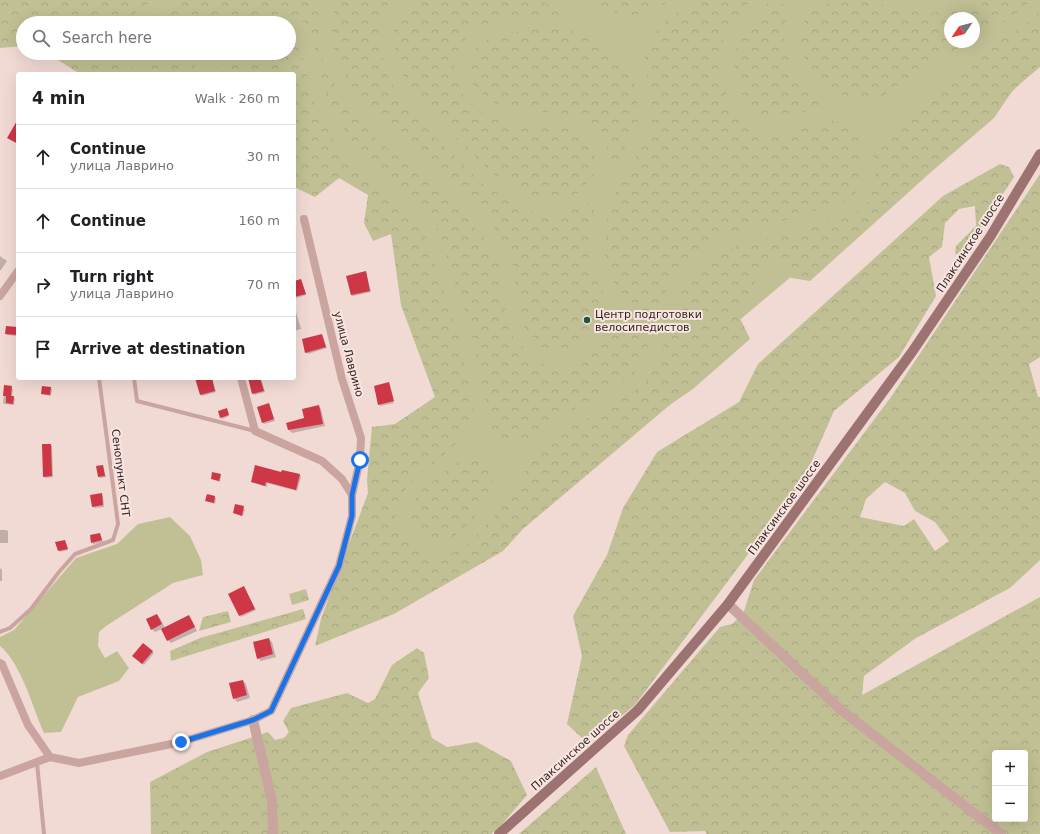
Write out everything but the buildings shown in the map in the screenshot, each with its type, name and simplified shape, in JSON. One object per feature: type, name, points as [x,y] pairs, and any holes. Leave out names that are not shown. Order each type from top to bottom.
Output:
[{"type":"main road","name":"Плаксинское шоссе","points":[[499,834],[638,710],[728,604],[912,352],[990,237],[1040,154]]},
{"type":"street","name":"улица Лаврино","points":[[253,720],[271,711],[339,566],[352,516],[352,495],[360,460],[361,438],[342,379],[304,219]]},
{"type":"street","points":[[0,296],[16,274]]},
{"type":"street","points":[[242,380],[255,431],[322,461],[342,479],[352,495]]},
{"type":"street","points":[[728,604],[841,710],[1001,834]]},
{"type":"street","points":[[0,663],[2,664],[28,725],[50,757]]},
{"type":"street","points":[[0,776],[50,757],[79,763],[181,742],[253,720],[272,802],[272,834]]},
{"type":"lane","name":"Сенопункт СНТ","points":[[0,632],[10,628],[31,608],[75,554],[113,540],[118,524],[99,380]]},
{"type":"lane","points":[[134,380],[137,401],[255,431]]},
{"type":"lane","points":[[36,762],[44,834]]},
{"type":"green space","points":[[0,0],[153,0],[131,16],[16,16],[16,47],[0,48]]},
{"type":"green space","name":"Центр подготовки велосипедистов","points":[[105,0],[1040,0],[1040,67],[436,576],[383,522],[395,452],[458,410],[408,230],[340,169],[296,78],[296,72],[124,72],[121,60],[296,60],[296,16],[109,16]]},
{"type":"green space","points":[[176,0],[323,0],[321,4],[318,27],[319,48],[326,69],[347,107],[375,138],[461,211],[486,240],[499,266],[501,289],[511,334],[536,361],[566,372],[588,361],[599,343],[614,304],[652,334],[643,360],[635,373],[612,390],[561,416],[532,437],[521,442],[510,443],[501,440],[492,429],[472,335],[439,232],[416,198],[375,170],[350,140],[327,97],[312,39],[301,19],[288,13],[266,16],[155,16]]},
{"type":"green space","points":[[339,0],[392,0],[382,12],[378,40],[388,78],[410,113],[484,185],[528,211],[550,216],[581,208],[590,201],[594,207],[589,267],[603,292],[586,337],[578,350],[565,357],[544,349],[524,327],[515,287],[513,262],[498,232],[471,201],[385,128],[359,98],[339,63],[333,46],[332,27],[334,9]]},
{"type":"green space","points":[[416,0],[535,0],[570,12],[571,15],[521,16],[491,22],[472,31],[459,47],[454,67],[459,90],[481,112],[501,122],[570,129],[590,142],[597,164],[592,178],[574,196],[550,202],[534,197],[493,174],[421,104],[401,72],[393,40],[396,18],[403,9]]},
{"type":"green space","points":[[578,0],[671,0],[647,12],[637,15],[626,15],[612,12]]},
{"type":"green space","points":[[696,0],[751,0],[728,29],[723,40],[721,50],[721,73],[724,85],[733,108],[740,117],[749,126],[768,136],[832,121],[842,123],[852,129],[858,139],[862,181],[851,199],[782,221],[734,232],[697,250],[679,265],[661,303],[656,320],[634,304],[616,287],[604,264],[608,211],[619,185],[650,134],[652,123],[651,90],[645,70],[645,50],[654,34],[669,18]]},
{"type":"green space","points":[[838,0],[866,0],[895,8],[932,13],[964,8],[983,0],[1031,0],[1020,11],[980,37],[980,12],[944,12],[944,48],[959,48],[931,62],[877,100],[866,100],[832,92],[810,71],[801,48],[799,32],[801,25],[812,12],[826,4]]},
{"type":"green space","points":[[770,1],[781,2],[788,14],[784,35],[788,56],[795,76],[804,87],[828,106],[770,120],[755,112],[744,99],[734,64],[737,46],[751,23]]},
{"type":"green space","points":[[1040,11],[1040,63],[1011,93],[994,118],[930,173],[810,281],[791,278],[773,254],[765,261],[739,316],[750,339],[693,389],[671,404],[523,529],[503,551],[394,614],[315,646],[321,619],[368,493],[367,480],[372,427],[395,424],[435,397],[401,305],[391,234],[373,241],[364,223],[368,195],[339,178],[315,197],[296,188],[296,72],[212,72],[229,60],[296,60],[296,39],[299,44],[314,102],[338,148],[365,180],[406,208],[427,239],[459,338],[473,408],[469,425],[453,448],[417,476],[402,494],[396,517],[399,530],[408,543],[421,554],[446,556],[465,547],[493,518],[542,447],[568,428],[619,402],[645,383],[657,366],[675,308],[690,274],[705,262],[738,245],[786,235],[858,211],[867,203],[876,184],[873,148],[896,130],[934,88],[961,78],[961,63],[1002,40]]},
{"type":"green space","points":[[568,29],[601,43],[621,61],[632,76],[637,93],[638,121],[636,129],[614,166],[612,165],[602,132],[575,115],[505,108],[489,100],[472,83],[468,68],[472,54],[481,42],[496,36],[523,30]]},
{"type":"green space","points":[[58,60],[130,60],[134,72],[77,72]]},
{"type":"green space","points":[[146,60],[204,60],[185,72],[156,72],[147,64]]},
{"type":"green space","points":[[1000,164],[1009,167],[1014,177],[963,255],[955,254],[956,246],[976,226],[975,206],[959,209],[945,223],[942,247],[929,257],[936,296],[899,357],[834,411],[803,481],[635,705],[602,732],[582,738],[567,724],[582,656],[573,616],[607,555],[623,508],[657,452],[739,402],[758,364],[943,196]]},
{"type":"green space","points":[[1040,174],[1040,357],[1029,364],[1038,397],[1040,397],[1040,560],[1010,588],[916,638],[864,676],[862,695],[1040,597],[1040,834],[706,834],[706,831],[670,832],[624,746],[628,735],[720,627],[732,624],[743,614],[754,580],[891,397]],"holes":[[[885,482],[905,493],[915,511],[935,522],[949,541],[935,551],[914,519],[904,526],[860,517],[866,499]]]},
{"type":"green space","points":[[474,456],[486,462],[492,475],[494,491],[471,521],[449,540],[434,542],[420,536],[412,524],[411,509],[414,501],[427,486],[454,465],[465,458]]},
{"type":"green space","points":[[170,517],[190,536],[201,560],[203,575],[173,583],[99,632],[98,646],[105,658],[117,651],[129,668],[119,681],[78,697],[61,732],[44,733],[26,686],[8,654],[0,646],[0,637],[14,630],[76,558],[117,544],[138,524]]},
{"type":"green space","points":[[306,589],[309,600],[292,605],[289,594]]},
{"type":"green space","points":[[303,609],[306,619],[171,661],[170,651],[200,638]]},
{"type":"green space","points":[[228,611],[231,622],[199,631],[203,617]]},
{"type":"green space","points":[[417,648],[424,653],[429,678],[418,693],[432,738],[447,747],[477,742],[511,761],[527,795],[498,829],[491,834],[151,834],[150,782],[207,752],[268,732],[275,740],[284,738],[289,732],[283,721],[291,708],[347,693],[368,703],[375,699],[392,665]]},
{"type":"green space","points":[[596,767],[626,834],[519,834]]},
{"type":"place","name":"Центр подготовки велосипедистов","points":[[587,320]]},
{"type":"route","points":[[181,742],[253,720],[271,711],[339,566],[352,516],[352,495],[360,460]]}]
